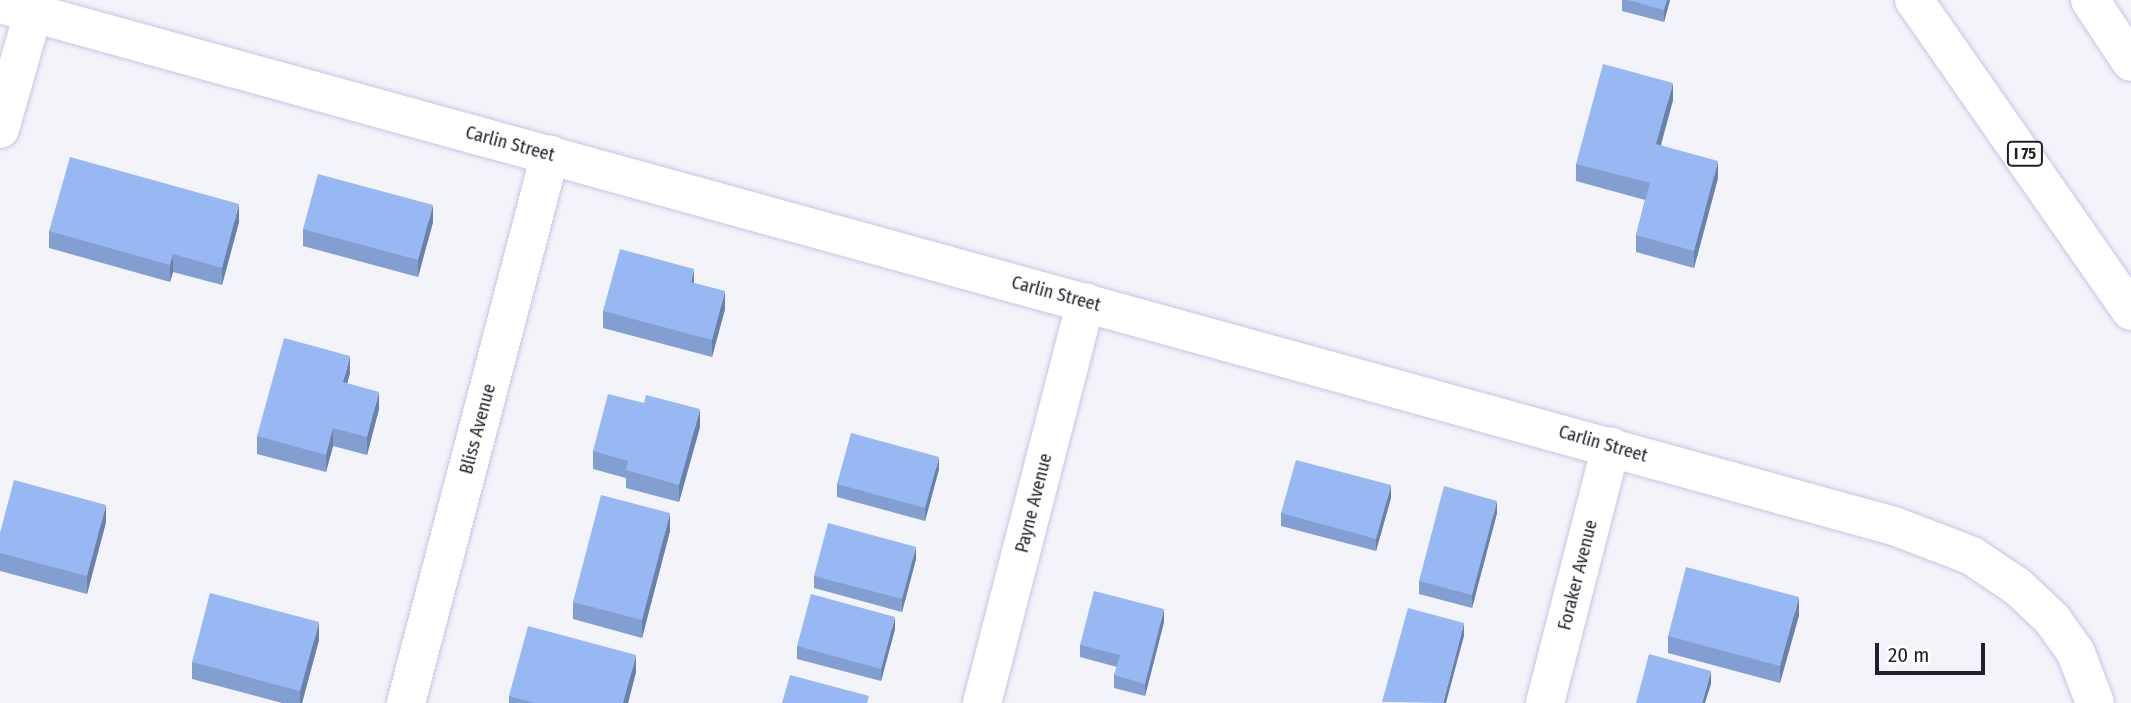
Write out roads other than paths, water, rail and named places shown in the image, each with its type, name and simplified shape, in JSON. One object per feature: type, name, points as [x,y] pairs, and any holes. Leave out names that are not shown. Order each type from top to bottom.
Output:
[{"type":"main road","name":"I 75","points":[[1914,0],[2131,311]]},
{"type":"main road","points":[[2090,0],[2131,62]]},
{"type":"main road","points":[[0,129],[16,8]]},
{"type":"main road","name":"Carlin Street","points":[[16,8],[1894,526],[1972,556],[2018,587],[2052,619],[2076,653],[2095,703]]},
{"type":"main road","name":"Bliss Avenue","points":[[406,703],[550,155]]},
{"type":"main road","name":"Payne Avenue","points":[[982,703],[1086,302]]},
{"type":"main road","name":"Foraker Avenue","points":[[1545,703],[1611,446]]}]
